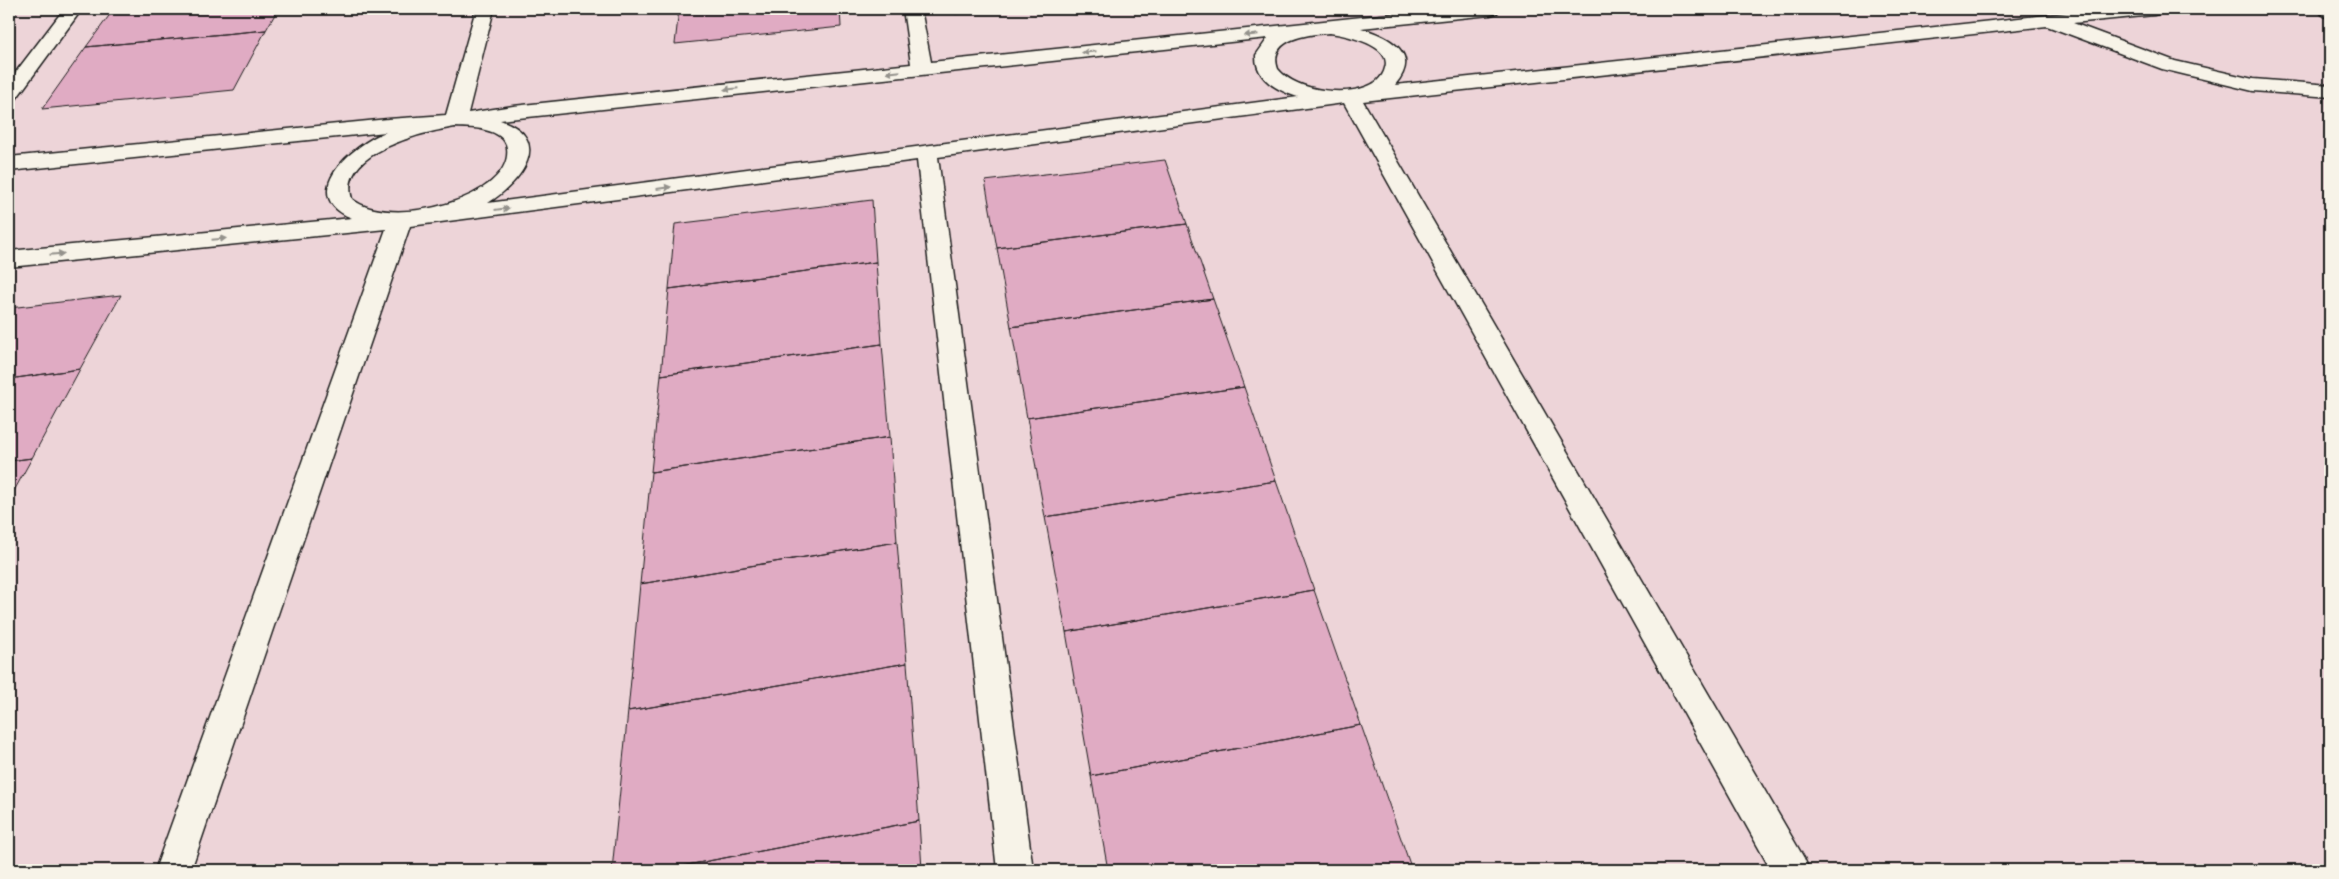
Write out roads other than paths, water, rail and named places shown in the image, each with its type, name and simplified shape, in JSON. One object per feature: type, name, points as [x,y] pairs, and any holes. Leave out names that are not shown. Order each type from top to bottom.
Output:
[{"type":"street","points":[[9,95],[73,9]]},
{"type":"street","points":[[455,121],[485,9]]},
{"type":"street","points":[[912,9],[922,69]]},
{"type":"street","points":[[1301,9],[1311,28]]},
{"type":"street","points":[[9,164],[388,125],[455,121],[480,122],[500,128],[514,137],[520,150],[516,165],[505,180],[485,195],[468,204],[430,216],[401,220],[375,218],[355,212],[342,201],[339,187],[344,172],[358,157],[378,143],[402,132],[428,125],[455,121],[523,111],[1490,9]]},
{"type":"street","points":[[9,259],[519,207],[1350,96],[2154,9]]},
{"type":"street","points":[[2326,9],[2330,12]]},
{"type":"street","points":[[2048,21],[2169,65],[2253,86],[2330,91]]},
{"type":"street","points":[[1311,28],[1330,28],[1368,36],[1383,44],[1393,54],[1396,64],[1393,75],[1384,85],[1370,92],[1350,96],[1329,97],[1290,88],[1276,79],[1267,69],[1264,58],[1269,48],[1278,39],[1293,32],[1311,28]]},
{"type":"street","points":[[1350,96],[1791,870]]},
{"type":"street","points":[[927,152],[1015,870]]},
{"type":"street","points":[[173,870],[401,220]]}]
